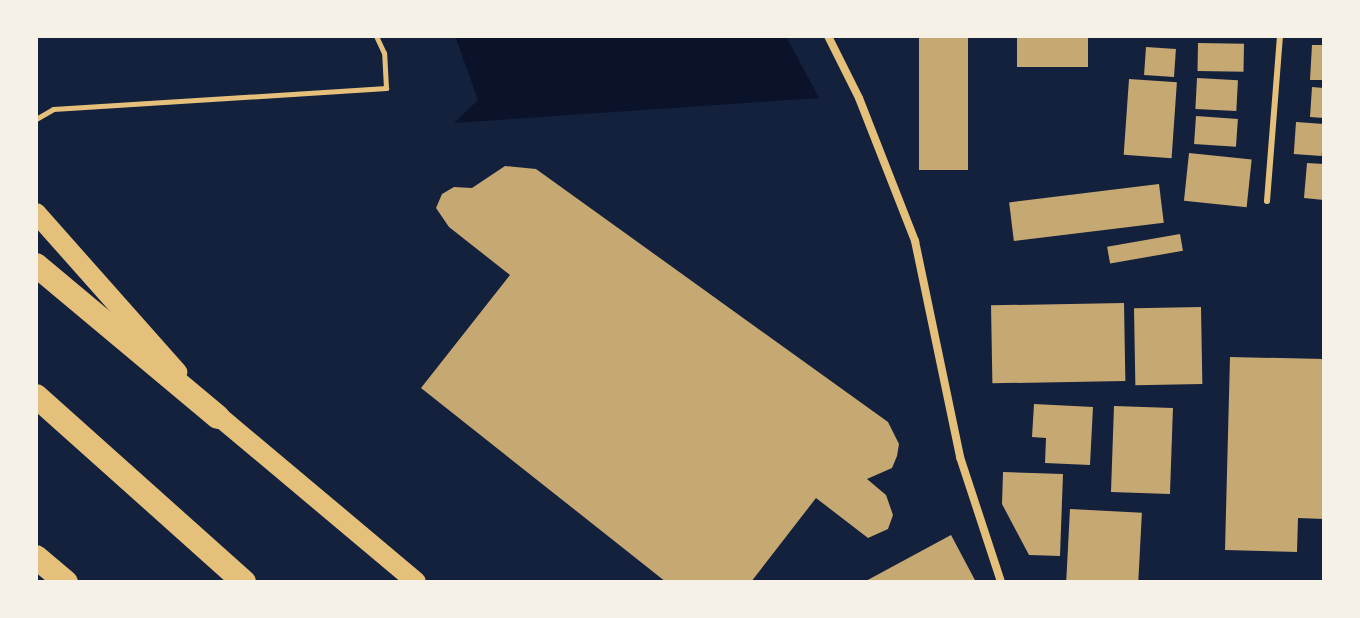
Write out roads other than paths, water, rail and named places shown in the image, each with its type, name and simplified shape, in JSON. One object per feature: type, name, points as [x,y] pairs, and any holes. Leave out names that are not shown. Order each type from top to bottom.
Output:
[{"type":"highway","points":[[36,265],[218,417]]},
{"type":"highway","points":[[36,396],[244,582]]},
{"type":"highway","points":[[36,557],[66,582]]},
{"type":"main road","points":[[36,213],[218,417],[416,582]]},
{"type":"street","points":[[828,36],[859,98],[915,241],[960,457],[1001,582]]},
{"type":"lane","points":[[1267,201],[1280,36]]},
{"type":"water","points":[[455,36],[786,36],[819,98],[454,123],[478,100]]}]
